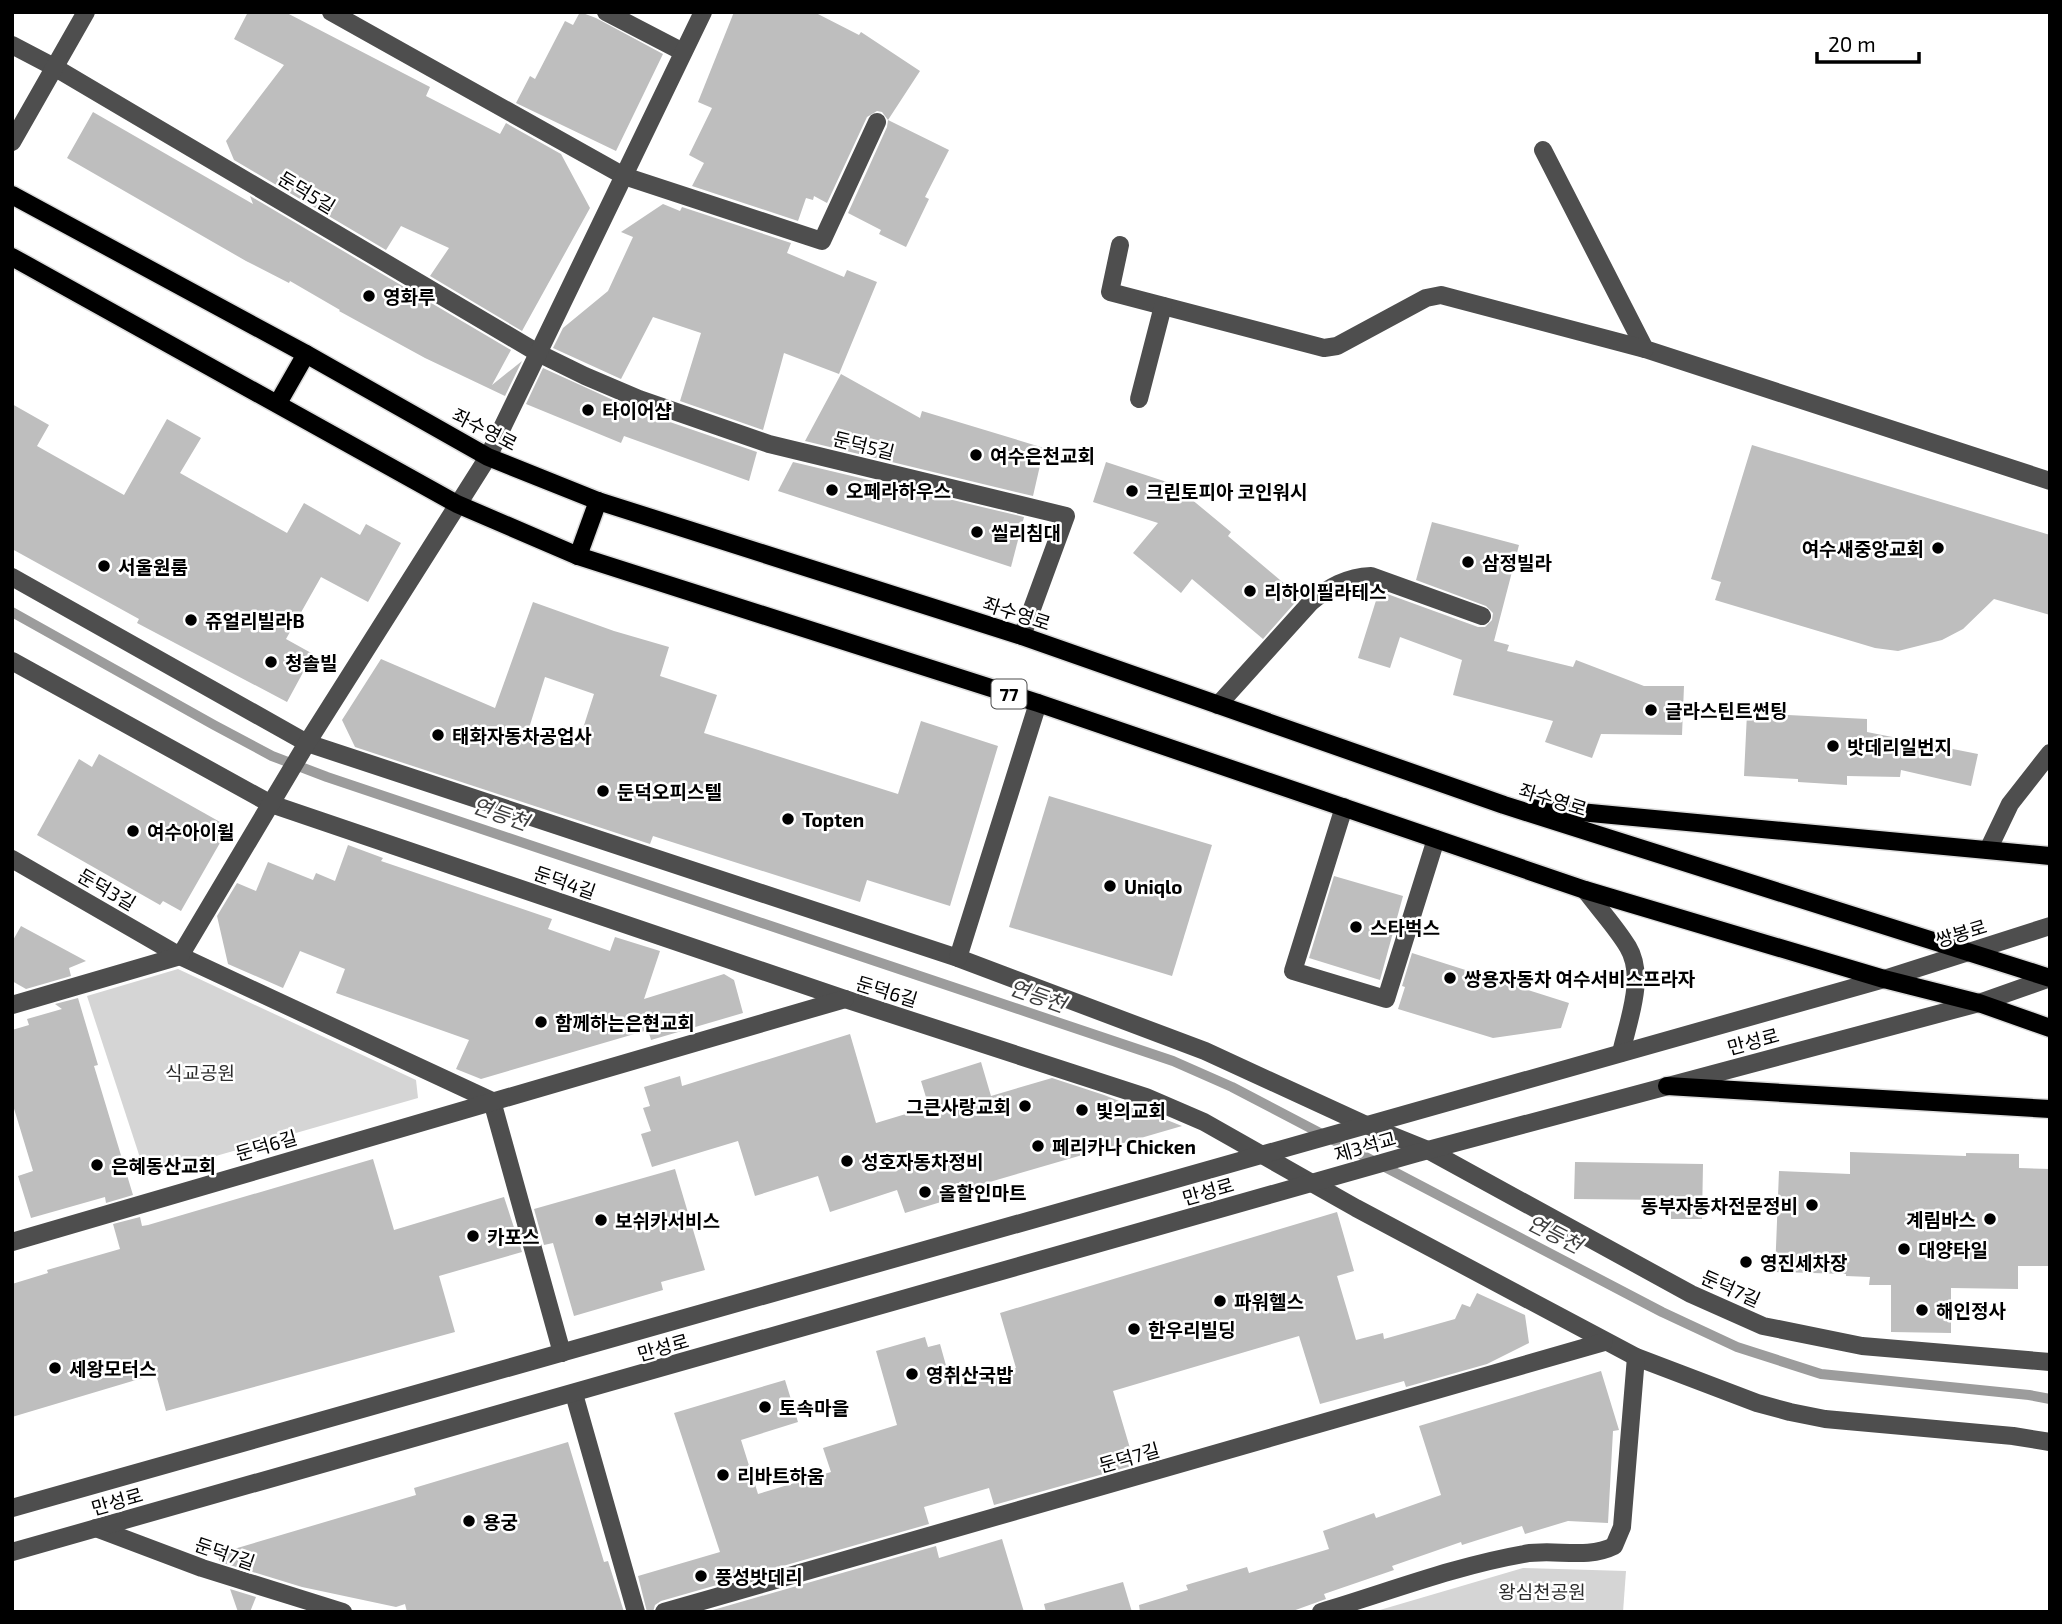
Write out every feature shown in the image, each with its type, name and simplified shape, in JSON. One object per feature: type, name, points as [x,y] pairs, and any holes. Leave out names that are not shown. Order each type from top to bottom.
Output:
[{"type":"main road","name":"좌수영로","points":[[12,195],[306,354],[488,457],[598,501],[1022,636],[1504,806],[2050,978]]},
{"type":"main road","name":"77","points":[[12,257],[457,504],[578,556],[1038,703],[1585,890],[1884,979],[1979,1003],[2050,1028]]},
{"type":"main road","points":[[278,403],[306,354]]},
{"type":"main road","points":[[578,556],[598,501]]},
{"type":"main road","points":[[1504,806],[2050,856]]},
{"type":"main road","points":[[1667,1086],[2050,1109]]},
{"type":"street","points":[[12,142],[86,12]]},
{"type":"street","points":[[331,12],[624,176],[822,241],[877,122]]},
{"type":"street","points":[[606,12],[683,52]]},
{"type":"street","points":[[180,956],[307,743],[488,457],[703,12]]},
{"type":"street","name":"둔덕5길","points":[[12,45],[54,67],[538,353],[585,376],[639,399],[769,444],[1066,516],[1022,636]]},
{"type":"street","points":[[1543,150],[1645,349]]},
{"type":"street","points":[[1120,245],[1110,292],[1329,349],[1426,298],[1441,295],[1645,349],[2050,481]]},
{"type":"street","points":[[1139,399],[1163,306]]},
{"type":"street","points":[[1218,705],[1311,602],[1342,581],[1371,576],[1482,616]]},
{"type":"street","name":"둔덕7길","points":[[12,577],[307,743],[958,958],[1205,1051],[1422,1152],[1691,1294],[1763,1326],[1862,1346],[2050,1362]]},
{"type":"street","name":"둔덕4길","points":[[12,661],[271,804],[845,999]]},
{"type":"street","points":[[958,958],[1038,703]]},
{"type":"street","points":[[1988,850],[2010,804],[2050,753]]},
{"type":"street","points":[[1344,807],[1293,971],[1386,999],[1436,839]]},
{"type":"street","name":"둔덕3길","points":[[12,859],[180,956]]},
{"type":"street","points":[[1585,890],[1629,948],[1635,965],[1636,986],[1621,1053]]},
{"type":"street","name":"쌍봉로","points":[[1884,979],[2050,926]]},
{"type":"street","points":[[12,1005],[180,956],[492,1101],[562,1353]]},
{"type":"street","points":[[1979,1003],[2050,978]]},
{"type":"street","name":"만성로","points":[[1345,1131],[1884,979]]},
{"type":"street","name":"둔덕6길","points":[[12,1242],[845,999],[1146,1097],[1204,1122],[1260,1153]]},
{"type":"street","name":"만성로","points":[[1422,1152],[1979,1003]]},
{"type":"street","name":"제3석교","points":[[1260,1153],[1345,1131]]},
{"type":"street","name":"제3석교","points":[[1318,1181],[1422,1152]]},
{"type":"street","points":[[1260,1153],[1318,1181],[1604,1342],[1757,1403],[1814,1417],[2050,1442]]},
{"type":"street","name":"만성로","points":[[12,1508],[1260,1153]]},
{"type":"street","name":"만성로","points":[[12,1552],[1318,1181]]},
{"type":"street","name":"둔덕7길","points":[[664,1612],[1604,1342]]},
{"type":"street","points":[[1321,1612],[1491,1560],[1528,1553],[1595,1552],[1614,1546],[1622,1527],[1636,1357]]},
{"type":"street","points":[[574,1394],[636,1612]]},
{"type":"street","name":"둔덕7길","points":[[96,1528],[202,1568],[343,1612]]},
{"type":"green space","name":"식교공원","points":[[178,969],[416,1080],[418,1098],[146,1176],[87,996]]},
{"type":"green space","name":"왕심천공원","points":[[1523,1568],[1626,1571],[1623,1612],[1373,1612]]},
{"type":"building","points":[[248,12],[285,12],[430,87],[426,96],[500,134],[506,123],[561,154],[590,208],[522,331],[430,276],[449,248],[401,226],[386,250],[234,160],[226,141],[284,65],[234,39]]},
{"type":"building","points":[[580,12],[663,54],[616,151],[516,103],[530,76],[535,79],[565,21],[573,25]]},
{"type":"building","points":[[734,12],[814,12],[859,35],[861,32],[920,71],[888,120],[882,112],[877,111],[867,117],[827,203],[814,196],[813,200],[806,198],[798,221],[692,186],[704,163],[689,155],[712,108],[698,102]]},
{"type":"building","points":[[93,112],[253,204],[250,196],[511,350],[492,385],[522,361],[505,396],[425,358],[290,281],[289,283],[246,261],[67,158]]},
{"type":"building","points":[[888,120],[949,150],[925,197],[929,199],[906,247],[879,234],[881,230],[848,213]]},
{"type":"building","points":[[663,204],[680,211],[682,207],[791,243],[787,253],[844,277],[847,270],[877,282],[839,374],[784,353],[763,430],[680,401],[701,333],[653,317],[621,379],[553,348],[563,328],[608,291],[633,237],[621,232]]},
{"type":"building","points":[[543,368],[635,410],[757,452],[749,481],[624,436],[621,443],[526,404]]},
{"type":"building","points":[[841,374],[920,418],[922,411],[1044,448],[1033,496],[805,441]]},
{"type":"building","points":[[12,404],[49,425],[37,446],[124,495],[167,419],[201,438],[180,473],[287,533],[304,503],[360,535],[366,524],[401,543],[368,602],[321,577],[286,639],[313,654],[287,702],[137,623],[139,619],[12,549]]},
{"type":"building","name":"여수새중앙교회","points":[[1752,445],[2050,535],[2050,615],[1994,599],[1963,629],[1942,640],[1898,651],[1875,648],[1715,600],[1721,582],[1711,579]]},
{"type":"building","points":[[793,462],[1024,517],[1011,567],[778,491]]},
{"type":"building","points":[[1106,462],[1173,484],[1231,532],[1228,536],[1300,597],[1263,639],[1192,579],[1181,593],[1133,553],[1158,523],[1093,502]]},
{"type":"building","points":[[1432,522],[1519,545],[1494,641],[1509,645],[1507,651],[1573,667],[1576,660],[1644,686],[1684,686],[1682,735],[1601,734],[1592,758],[1545,742],[1553,721],[1453,695],[1462,660],[1400,637],[1390,668],[1358,658],[1379,591],[1478,627],[1485,627],[1492,620],[1493,613],[1486,606],[1416,580]]},
{"type":"building","points":[[533,602],[669,647],[660,676],[717,695],[704,733],[898,794],[921,721],[998,746],[950,906],[867,880],[860,902],[653,836],[650,844],[355,747],[342,720],[381,659],[495,708]],"holes":[[[545,677],[594,694],[578,744],[529,728]]]},
{"type":"building","points":[[1747,713],[1867,719],[1867,732],[1978,754],[1971,786],[1901,770],[1900,777],[1847,776],[1847,785],[1744,776]]},
{"type":"building","name":"여수아이윌","points":[[99,754],[229,827],[181,911],[163,901],[160,905],[37,835],[79,759],[92,767]]},
{"type":"building","name":"Uniqlo","points":[[1049,796],[1212,845],[1172,976],[1009,927]]},
{"type":"building","points":[[348,845],[383,858],[381,861],[552,919],[548,929],[610,951],[615,937],[660,951],[644,999],[724,974],[734,980],[743,1013],[651,1040],[648,1030],[481,1079],[456,1069],[469,1040],[336,993],[345,969],[300,951],[283,988],[228,964],[217,916],[237,883],[256,891],[268,862],[313,880],[316,873],[335,881]]},
{"type":"building","name":"스타벅스","points":[[1334,876],[1403,896],[1380,980],[1309,958]]},
{"type":"building","points":[[21,926],[86,961],[69,968],[71,976],[26,989],[12,981],[12,942]]},
{"type":"building","name":"쌍용자동차 여수서비스프라자","points":[[1412,953],[1569,1003],[1561,1028],[1493,1038],[1398,1009]]},
{"type":"building","points":[[78,998],[98,1065],[94,1066],[133,1195],[106,1203],[105,1197],[31,1218],[18,1176],[33,1171],[12,1102],[12,1030],[29,1025],[27,1019],[62,1009],[55,1004]]},
{"type":"building","points":[[850,1034],[876,1123],[929,1107],[921,1081],[981,1062],[991,1096],[1052,1078],[1182,1126],[952,1193],[954,1198],[905,1213],[897,1190],[830,1212],[818,1176],[755,1196],[738,1141],[652,1167],[641,1134],[651,1131],[643,1108],[650,1106],[644,1087],[680,1076],[682,1086]]},
{"type":"building","points":[[1850,1152],[1966,1156],[1966,1153],[2019,1154],[2019,1168],[2050,1169],[2050,1266],[2018,1266],[2018,1289],[1951,1288],[1951,1333],[1891,1332],[1891,1285],[1869,1285],[1870,1277],[1775,1272],[1779,1171],[1850,1174]]},
{"type":"building","points":[[373,1159],[394,1230],[504,1197],[522,1252],[439,1276],[455,1332],[166,1411],[156,1374],[12,1417],[12,1284],[48,1273],[47,1270],[120,1249],[113,1224],[140,1217],[142,1226],[148,1225]]},
{"type":"building","points":[[1575,1162],[1703,1164],[1702,1219],[1671,1219],[1671,1200],[1574,1199]]},
{"type":"building","points":[[675,1169],[705,1270],[661,1282],[663,1290],[574,1316],[553,1243],[544,1245],[534,1209]]},
{"type":"building","points":[[1337,1212],[1354,1271],[1337,1276],[1356,1340],[1383,1333],[1384,1339],[1455,1319],[1462,1304],[1470,1307],[1477,1293],[1525,1315],[1529,1343],[1487,1364],[1406,1387],[1404,1381],[1320,1404],[1299,1336],[1113,1391],[1135,1465],[994,1505],[989,1488],[924,1507],[929,1524],[661,1601],[655,1605],[653,1612],[647,1612],[638,1576],[720,1552],[674,1413],[785,1380],[798,1422],[741,1440],[758,1494],[831,1472],[823,1448],[897,1425],[876,1351],[925,1337],[928,1347],[940,1344],[952,1387],[1016,1368],[1000,1313]]},
{"type":"building","points":[[1601,1371],[1619,1430],[1613,1431],[1608,1523],[1568,1521],[1525,1534],[1522,1526],[1462,1545],[1461,1542],[1392,1566],[1394,1570],[1324,1594],[1326,1599],[1290,1612],[1140,1612],[1139,1605],[1188,1590],[1186,1585],[1247,1567],[1249,1573],[1329,1549],[1323,1531],[1374,1513],[1376,1518],[1441,1495],[1419,1426]]},
{"type":"building","points":[[568,1442],[604,1562],[608,1561],[624,1612],[407,1612],[405,1604],[396,1607],[302,1587],[220,1562],[217,1554],[416,1495],[414,1488]]},
{"type":"building","points":[[1002,1539],[1024,1612],[706,1612],[936,1546],[939,1558]]},
{"type":"building","points":[[1123,1582],[1132,1612],[1046,1612],[1044,1604]]},
{"type":"building","points":[[230,1589],[256,1597],[250,1612],[238,1612]]},
{"type":"waterway","name":"연등천","points":[[12,612],[272,756],[327,777],[1173,1061],[1232,1087],[1662,1312],[1737,1347],[1821,1374],[2050,1399]]},
{"type":"place","name":"영화루","points":[[369,296]]},
{"type":"place","name":"타이어샵","points":[[588,410]]},
{"type":"place","name":"여수은천교회","points":[[976,455]]},
{"type":"place","name":"오페라하우스","points":[[832,490]]},
{"type":"place","name":"크린토피아 코인워시","points":[[1132,491]]},
{"type":"place","name":"씰리침대","points":[[977,532]]},
{"type":"place","name":"여수새중앙교회","points":[[1938,548]]},
{"type":"place","name":"삼정빌라","points":[[1468,562]]},
{"type":"place","name":"서울원룸","points":[[104,566]]},
{"type":"place","name":"리하이필라테스","points":[[1250,591]]},
{"type":"place","name":"쥬얼리빌라B","points":[[191,620]]},
{"type":"place","name":"청솔빌","points":[[271,662]]},
{"type":"place","name":"글라스틴트썬팅","points":[[1651,710]]},
{"type":"place","name":"태화자동차공업사","points":[[438,735]]},
{"type":"place","name":"밧데리일번지","points":[[1833,746]]},
{"type":"place","name":"둔덕오피스텔","points":[[603,791]]},
{"type":"place","name":"Topten","points":[[788,819]]},
{"type":"place","name":"여수아이윌","points":[[133,831]]},
{"type":"place","name":"Uniqlo","points":[[1110,886]]},
{"type":"place","name":"스타벅스","points":[[1356,927]]},
{"type":"place","name":"쌍용자동차 여수서비스프라자","points":[[1450,978]]},
{"type":"place","name":"함께하는은현교회","points":[[541,1022]]},
{"type":"place","name":"그큰사랑교회","points":[[1025,1106]]},
{"type":"place","name":"빛의교회","points":[[1082,1110]]},
{"type":"place","name":"페리카나 Chicken","points":[[1038,1146]]},
{"type":"place","name":"성호자동차정비","points":[[847,1161]]},
{"type":"place","name":"은혜동산교회","points":[[97,1165]]},
{"type":"place","name":"올할인마트","points":[[925,1192]]},
{"type":"place","name":"동부자동차전문정비","points":[[1812,1205]]},
{"type":"place","name":"계림바스","points":[[1990,1219]]},
{"type":"place","name":"보쉬카서비스","points":[[601,1220]]},
{"type":"place","name":"카포스","points":[[473,1236]]},
{"type":"place","name":"대양타일","points":[[1904,1249]]},
{"type":"place","name":"영진세차장","points":[[1746,1262]]},
{"type":"place","name":"파워헬스","points":[[1220,1301]]},
{"type":"place","name":"해인정사","points":[[1922,1310]]},
{"type":"place","name":"한우리빌딩","points":[[1134,1329]]},
{"type":"place","name":"세왕모터스","points":[[55,1368]]},
{"type":"place","name":"영취산국밥","points":[[912,1374]]},
{"type":"place","name":"토속마을","points":[[765,1407]]},
{"type":"place","name":"리바트하움","points":[[723,1475]]},
{"type":"place","name":"용궁","points":[[469,1521]]},
{"type":"place","name":"풍성밧데리","points":[[701,1576]]}]
